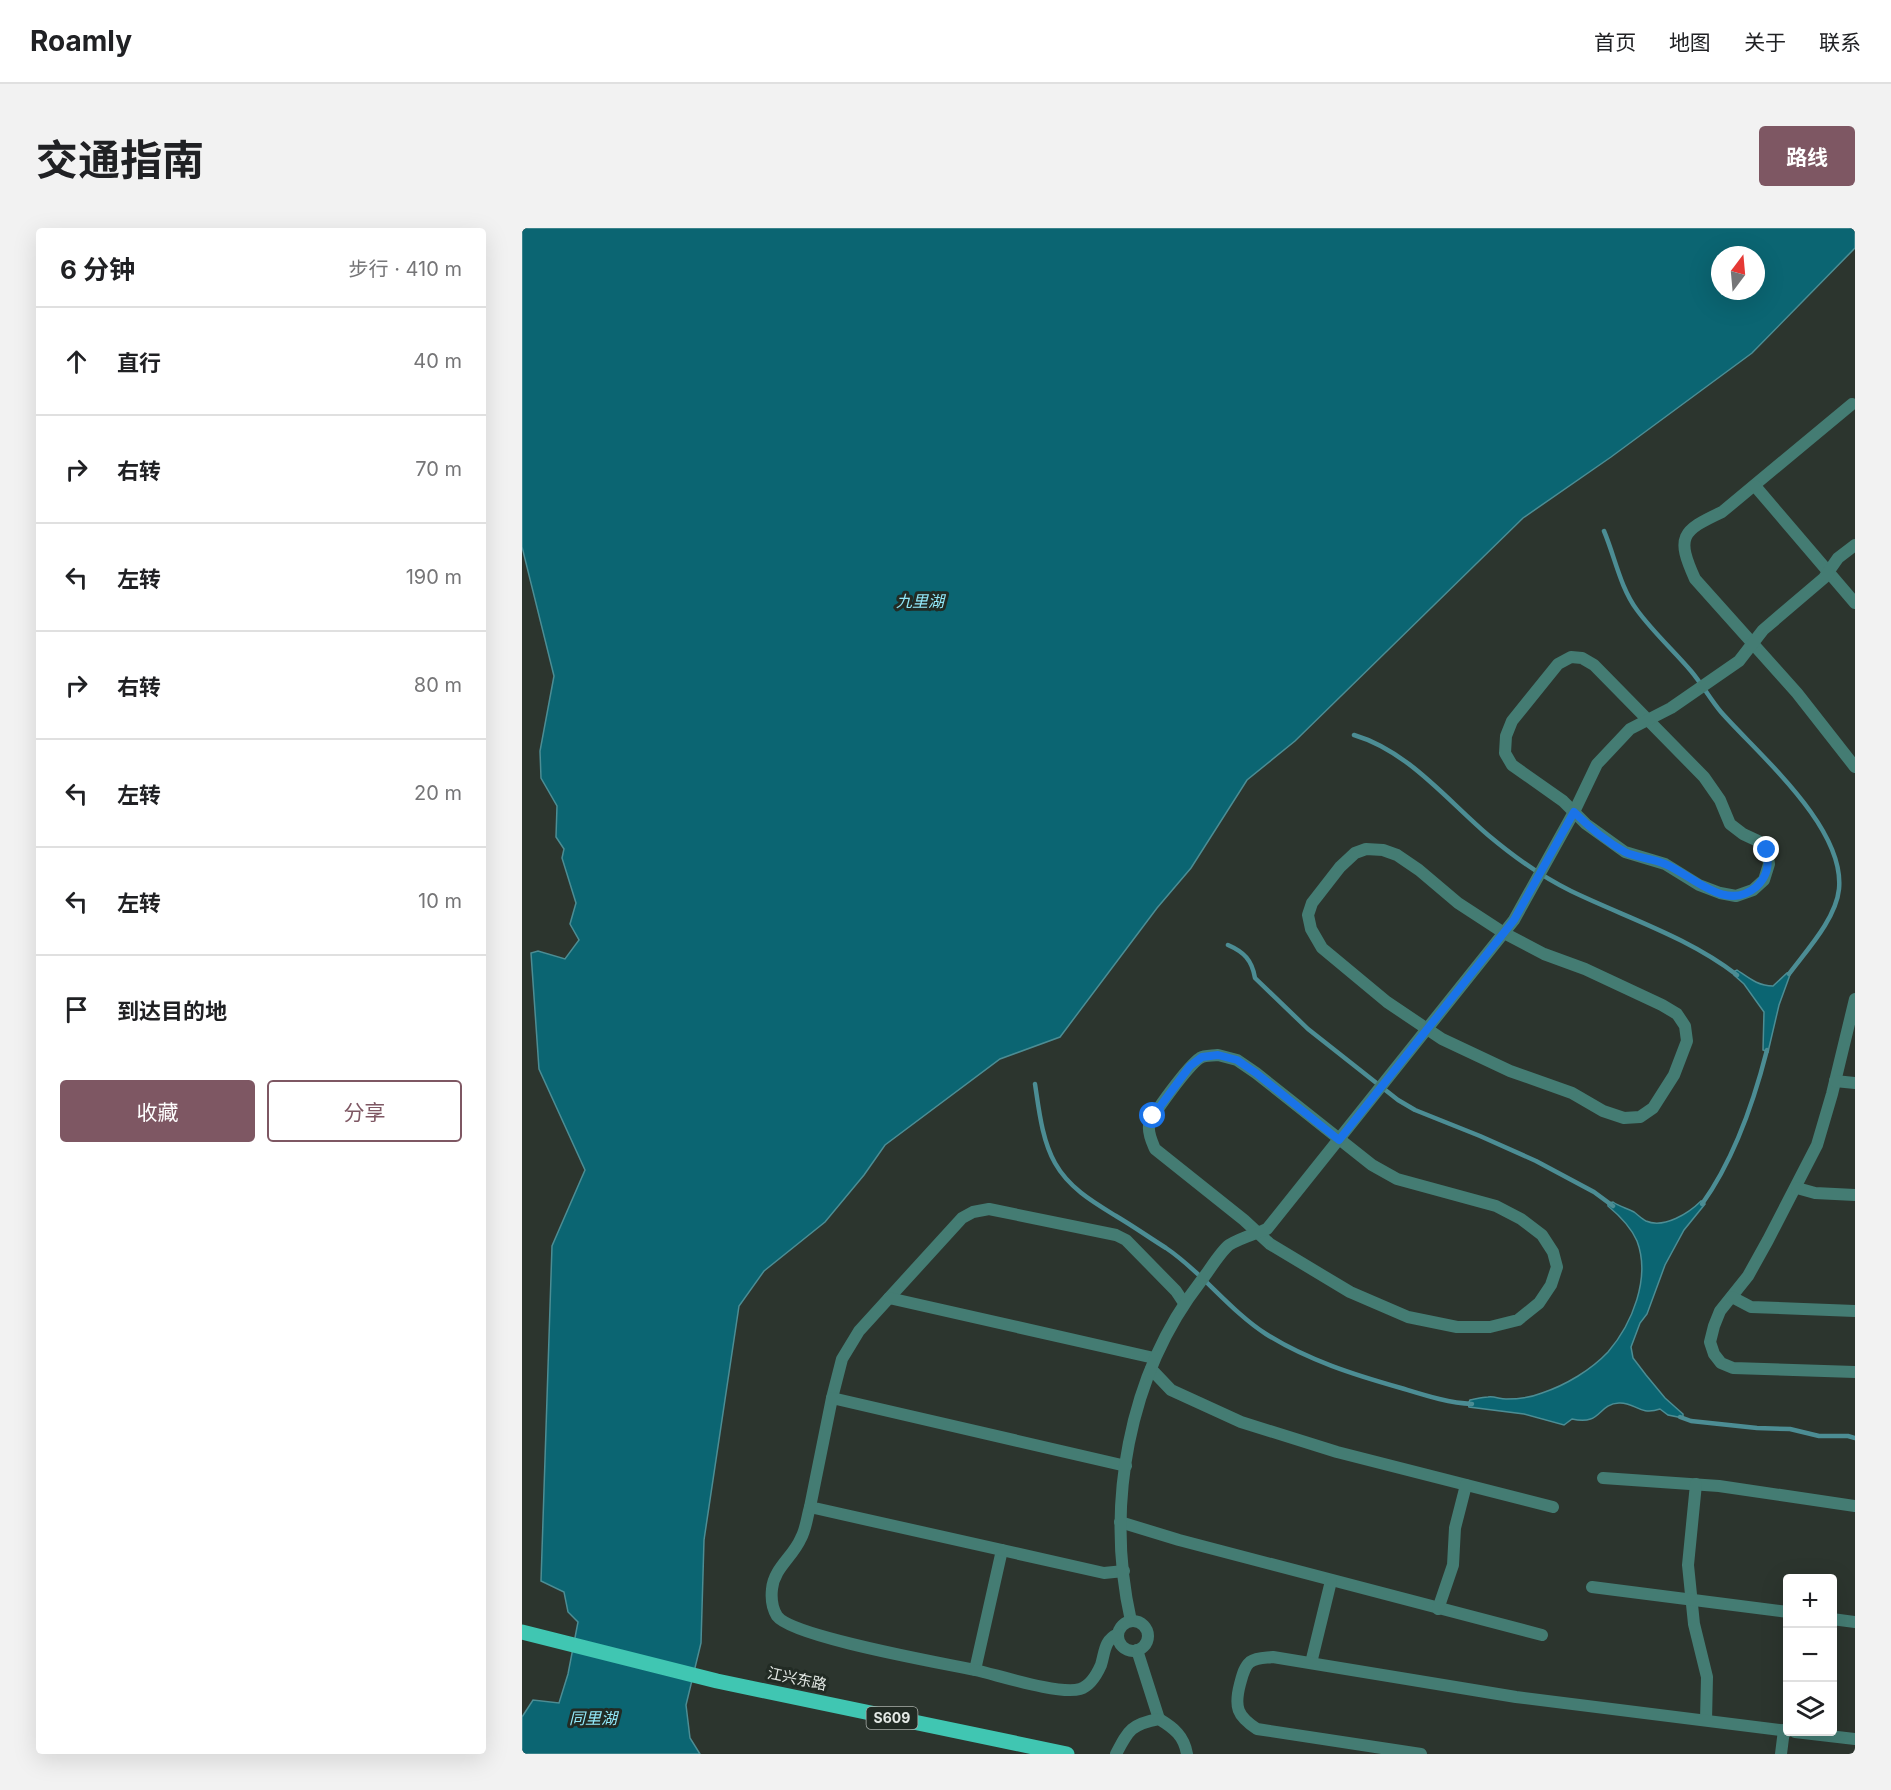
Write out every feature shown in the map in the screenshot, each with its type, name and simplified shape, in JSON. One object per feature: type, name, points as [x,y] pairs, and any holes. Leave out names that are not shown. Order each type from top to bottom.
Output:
[{"type":"main road","name":"江兴东路","points":[[528,1633],[717,1681],[1067,1754]]},
{"type":"street","points":[[1854,406],[1722,512],[1699,523],[1689,531],[1683,543],[1685,557],[1695,579],[1851,755],[1855,767]]},
{"type":"street","points":[[1755,486],[1855,603]]},
{"type":"street","points":[[1131,1621],[1127,1603],[1120,1521],[1128,1440],[1153,1364],[1184,1303],[1228,1246],[1267,1229],[1514,920],[1574,812],[1597,764],[1630,729],[1671,708],[1739,661],[1763,630],[1828,572],[1838,558],[1855,545]]},
{"type":"street","points":[[1570,657],[1582,658],[1594,665],[1648,720],[1704,777],[1720,800],[1730,824],[1758,841],[1767,850],[1769,864],[1764,880],[1753,890],[1736,896],[1720,894],[1699,885],[1665,864],[1625,852],[1586,824],[1563,801],[1512,765],[1505,753],[1506,736],[1512,721],[1558,664],[1570,657]]},
{"type":"street","points":[[1366,849],[1383,850],[1397,855],[1419,870],[1458,903],[1504,933],[1544,954],[1595,973],[1677,1014],[1685,1026],[1687,1041],[1674,1075],[1653,1108],[1640,1117],[1624,1118],[1603,1111],[1572,1094],[1510,1071],[1442,1039],[1388,1002],[1322,948],[1311,929],[1308,915],[1312,903],[1340,867],[1355,854],[1366,849]]},
{"type":"street","points":[[1855,999],[1835,1081],[1816,1145],[1797,1188],[1748,1276],[1720,1311],[1710,1342],[1714,1354],[1721,1363],[1733,1368],[1855,1372]]},
{"type":"street","points":[[1218,1055],[1237,1060],[1256,1073],[1339,1140],[1372,1165],[1397,1179],[1496,1206],[1521,1219],[1535,1230],[1553,1252],[1557,1267],[1551,1285],[1539,1303],[1518,1320],[1490,1327],[1456,1327],[1408,1317],[1350,1292],[1270,1244],[1244,1220],[1155,1149],[1149,1126],[1153,1116],[1190,1066],[1202,1057],[1218,1055]]},
{"type":"street","points":[[1835,1081],[1855,1083]]},
{"type":"street","points":[[1797,1188],[1815,1193],[1855,1195]]},
{"type":"street","points":[[1118,1634],[1123,1647],[1132,1651],[1137,1650],[1147,1641],[1147,1631],[1140,1623],[1131,1621],[1122,1626],[1118,1634],[1111,1637],[1104,1648],[1102,1663],[1097,1674],[1089,1683],[1081,1689],[1062,1690],[829,1639],[793,1628],[777,1617],[771,1602],[772,1587],[777,1571],[802,1538],[842,1359],[858,1331],[962,1218],[973,1212],[989,1209],[1116,1235],[1126,1240],[1176,1291],[1184,1303]]},
{"type":"street","points":[[1732,1297],[1751,1307],[1855,1311]]},
{"type":"street","points":[[889,1298],[1153,1364],[1171,1390],[1241,1422],[1337,1452],[1553,1507]]},
{"type":"street","points":[[832,1398],[1126,1466]]},
{"type":"street","points":[[1603,1478],[1719,1486],[1855,1506]]},
{"type":"street","points":[[1696,1484],[1688,1564],[1694,1623],[1707,1677],[1706,1720]]},
{"type":"street","points":[[1438,1609],[1453,1565],[1455,1528],[1466,1485]]},
{"type":"street","points":[[810,1508],[1104,1573],[1124,1571]]},
{"type":"street","points":[[1120,1521],[1179,1540],[1542,1635]]},
{"type":"street","points":[[975,1670],[1002,1550]]},
{"type":"street","points":[[1311,1663],[1331,1581]]},
{"type":"street","points":[[1592,1587],[1783,1611]]},
{"type":"street","points":[[1837,1620],[1855,1622]]},
{"type":"street","points":[[1137,1650],[1159,1719],[1176,1729],[1186,1744],[1187,1754]]},
{"type":"street","points":[[1421,1754],[1257,1729],[1245,1721],[1238,1709],[1237,1697],[1243,1674],[1249,1663],[1258,1658],[1274,1657],[1516,1697],[1783,1730]]},
{"type":"street","points":[[1116,1754],[1128,1731],[1145,1722],[1159,1719]]},
{"type":"street","points":[[1781,1754],[1787,1736]]},
{"type":"street","points":[[1830,1736],[1855,1739]]},
{"type":"water","name":"九里湖","points":[[522,228],[1855,228],[1855,248],[1752,353],[1611,457],[1523,518],[1295,741],[1247,780],[1191,868],[1157,908],[1060,1037],[1000,1059],[885,1145],[864,1175],[825,1222],[764,1271],[739,1306],[704,1540],[701,1643],[686,1705],[690,1738],[700,1754],[522,1754],[522,1717],[533,1700],[559,1703],[568,1674],[578,1622],[568,1612],[564,1592],[541,1581],[552,1246],[585,1170],[539,1069],[531,953],[538,951],[565,959],[579,940],[570,924],[576,903],[562,858],[564,849],[556,837],[557,806],[541,778],[540,751],[554,676],[522,547]]},
{"type":"water","points":[[1737,970],[1750,979],[1768,986],[1773,986],[1791,972],[1779,1005],[1768,1052],[1763,1050],[1764,1012],[1744,984],[1734,975],[1733,972]]},
{"type":"water","points":[[1701,1201],[1705,1204],[1684,1230],[1665,1265],[1647,1314],[1640,1323],[1631,1347],[1633,1358],[1665,1398],[1683,1414],[1683,1418],[1668,1415],[1660,1409],[1647,1411],[1619,1403],[1612,1404],[1589,1420],[1572,1419],[1564,1425],[1524,1414],[1469,1407],[1470,1400],[1484,1397],[1524,1398],[1560,1386],[1594,1365],[1617,1341],[1637,1300],[1642,1270],[1641,1255],[1635,1236],[1625,1222],[1608,1206],[1608,1203],[1613,1202],[1646,1221],[1660,1223],[1683,1215]]},
{"type":"waterway","points":[[1604,531],[1622,582],[1637,610],[1691,671],[1721,712],[1796,793],[1828,841],[1837,865],[1839,889],[1837,900],[1819,934],[1789,974]]},
{"type":"waterway","points":[[1354,735],[1374,742],[1409,764],[1488,835],[1539,873],[1571,891],[1678,939],[1737,975]]},
{"type":"waterway","points":[[1228,945],[1246,957],[1252,966],[1255,978],[1308,1029],[1398,1100],[1415,1110],[1536,1161],[1594,1192],[1613,1206]]},
{"type":"waterway","points":[[1702,1204],[1733,1150],[1756,1090],[1767,1050]]},
{"type":"waterway","points":[[1035,1084],[1047,1145],[1055,1163],[1067,1180],[1090,1200],[1166,1248],[1192,1268],[1240,1314],[1266,1334],[1298,1352],[1366,1378],[1427,1396],[1472,1404]]},
{"type":"waterway","points":[[1680,1417],[1691,1421],[1790,1429],[1819,1436],[1855,1438]]},
{"type":"route","points":[[1153,1116],[1190,1066],[1202,1057],[1218,1055],[1237,1060],[1256,1073],[1339,1140],[1514,920],[1574,812],[1586,824],[1625,852],[1665,864],[1699,885],[1720,894],[1736,896],[1753,890],[1764,880],[1769,864],[1767,850]]},
{"type":"water label","name":"同里湖","points":[[593,1718]]}]
